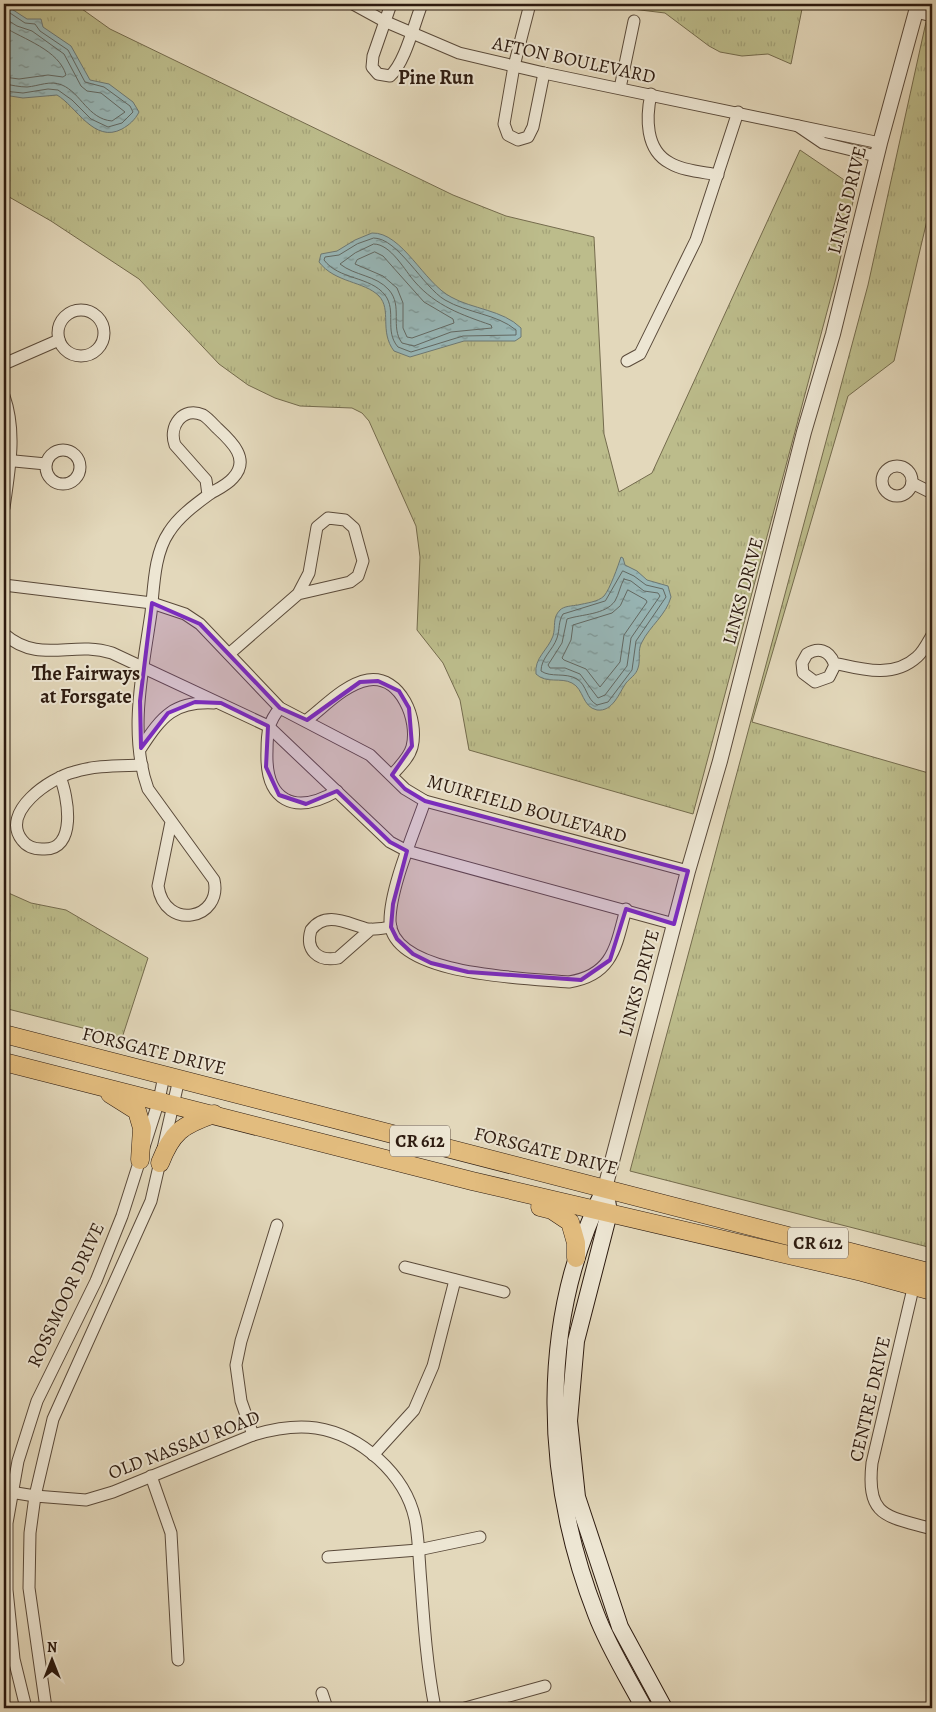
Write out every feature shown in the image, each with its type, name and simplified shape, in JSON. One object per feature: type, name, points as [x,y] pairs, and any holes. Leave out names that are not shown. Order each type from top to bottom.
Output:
[{"type":"main road","name":"FORSGATE DRIVE","points":[[4,1034],[605,1188],[921,1276],[932,1291]]},
{"type":"main road","name":"FORSGATE DRIVE","points":[[4,1062],[601,1212],[921,1276]]},
{"type":"main road","points":[[80,1080],[115,1097],[137,1111],[142,1128],[140,1160]]},
{"type":"main road","points":[[160,1163],[168,1142],[182,1127],[214,1114]]},
{"type":"main road","points":[[472,1181],[509,1199],[552,1210],[563,1215],[570,1222],[574,1230],[576,1258]]},
{"type":"main road","points":[[605,1188],[576,1341],[569,1421],[577,1497],[620,1627],[664,1708]]},
{"type":"main road","points":[[601,1212],[576,1258],[564,1312],[556,1362],[555,1403],[562,1492],[580,1566],[596,1616],[644,1708]]},
{"type":"street","name":"AFTON BOULEVARD","points":[[353,4],[384,21],[458,53],[544,73],[797,125],[878,150]]},
{"type":"street","points":[[391,4],[373,56],[372,67],[378,74],[390,76],[403,58],[410,33],[422,4]]},
{"type":"street","points":[[530,4],[514,66],[504,124],[508,135],[518,140],[528,137],[533,127],[544,73]]},
{"type":"street","points":[[917,8],[932,16]]},
{"type":"street","name":"LINKS DRIVE","points":[[605,1188],[688,872],[720,761],[799,450],[833,334],[878,150],[917,8]]},
{"type":"street","points":[[620,88],[634,21]]},
{"type":"street","points":[[651,94],[648,107],[648,127],[653,145],[662,159],[671,164],[718,175]]},
{"type":"street","points":[[626,361],[640,354],[696,240],[738,112]]},
{"type":"street","points":[[80,310],[89,311],[97,316],[102,324],[104,332],[102,341],[97,349],[90,354],[81,356],[72,354],[65,349],[59,340],[59,324],[64,317],[72,312],[80,310]]},
{"type":"street","points":[[4,364],[59,340]]},
{"type":"street","points":[[4,396],[12,436],[7,460],[4,508]]},
{"type":"street","points":[[171,822],[158,886],[160,896],[163,904],[176,913],[185,915],[200,913],[215,896],[214,880],[148,790],[142,766],[140,701],[159,553],[168,533],[187,512],[208,495],[233,479],[240,462],[239,454],[233,443],[204,416],[190,414],[178,420],[174,425],[173,438],[175,444],[206,480],[208,495]]},
{"type":"street","points":[[7,460],[46,464]]},
{"type":"street","points":[[912,482],[932,494]]},
{"type":"street","points":[[229,654],[298,594],[308,573],[317,527],[328,518],[345,520],[354,528],[363,561],[358,576],[350,582],[298,594]]},
{"type":"street","name":"MUIRFIELD BOULEVARD","points":[[4,585],[152,603],[185,614],[200,624],[280,708],[307,720],[370,755],[405,789],[426,801],[688,872]]},
{"type":"street","points":[[4,634],[15,644],[34,650],[100,649],[144,667],[268,726],[390,842],[406,851],[626,909],[674,924]]},
{"type":"street","points":[[834,667],[829,677],[815,682],[803,673],[802,663],[807,654],[818,650],[828,653],[834,663],[870,671],[887,670],[904,666],[918,656],[932,635]]},
{"type":"street","points":[[307,720],[347,689],[360,682],[369,680],[388,684],[404,698],[409,708],[413,734],[412,746],[408,756],[392,775]]},
{"type":"street","points":[[141,748],[168,713],[186,704],[195,702],[222,703]]},
{"type":"street","points":[[280,708],[268,726],[266,767],[268,777],[279,794],[296,803],[306,804],[322,800],[337,791]]},
{"type":"street","points":[[60,777],[68,805],[65,835],[61,841],[48,850],[33,848],[22,840],[18,832],[17,814],[21,807],[60,777],[101,767],[142,766]]},
{"type":"street","points":[[426,801],[406,851],[392,904],[391,927],[397,939],[413,954],[431,963],[468,972],[569,982],[592,975],[610,960],[615,950],[626,909]]},
{"type":"street","points":[[371,929],[338,958],[320,957],[314,954],[309,943],[310,930],[324,920],[335,920],[371,929],[391,927]]},
{"type":"street","name":"ROSSMOOR DRIVE","points":[[46,1708],[29,1588],[30,1533],[35,1496],[53,1419],[151,1201],[160,1163],[166,1102],[172,1077]]},
{"type":"street","name":"ROSSMOOR DRIVE","points":[[26,1708],[14,1659],[7,1590],[7,1492],[32,1413],[106,1255],[140,1160],[166,1102]]},
{"type":"street","points":[[253,1435],[241,1401],[236,1366],[241,1341],[277,1225]]},
{"type":"street","points":[[106,1255],[123,1266]]},
{"type":"street","points":[[405,1267],[504,1292]]},
{"type":"street","name":"CENTRE DRIVE","points":[[921,1276],[872,1463],[870,1482],[874,1502],[881,1512],[932,1529]]},
{"type":"street","points":[[373,1454],[414,1410],[433,1366],[455,1280]]},
{"type":"street","points":[[32,1413],[53,1419]]},
{"type":"street","name":"OLD NASSAU ROAD","points":[[7,1492],[86,1500],[113,1492],[253,1435],[275,1429],[316,1428],[354,1441],[373,1454],[393,1475],[414,1517],[429,1679],[435,1708]]},
{"type":"street","points":[[151,1476],[171,1533],[178,1660]]},
{"type":"street","points":[[328,1557],[418,1550],[480,1537]]},
{"type":"street","points":[[465,1708],[545,1686]]},
{"type":"street","points":[[322,1693],[327,1708]]},
{"type":"highlighted area","points":[[152,603],[200,624],[280,708],[307,720],[360,682],[378,681],[399,691],[409,708],[412,746],[392,775],[405,789],[425,801],[688,871],[674,924],[626,909],[610,960],[581,980],[468,972],[431,963],[413,954],[397,939],[391,927],[393,904],[407,851],[390,842],[337,791],[306,804],[279,795],[266,767],[268,726],[221,703],[195,702],[168,713],[141,748],[140,701]]},
{"type":"green space","points":[[4,4],[75,4],[110,29],[453,195],[506,216],[594,237],[604,434],[619,492],[652,473],[800,150],[856,188],[836,278],[693,814],[469,750],[460,700],[443,663],[417,630],[420,557],[416,526],[369,421],[362,413],[352,408],[300,406],[275,398],[248,385],[219,364],[139,279],[51,221],[4,194]]},
{"type":"green space","points":[[591,4],[803,4],[791,64],[768,54],[742,56],[720,52],[665,13]]},
{"type":"green space","points":[[930,4],[932,4],[932,199],[894,361],[848,396],[752,722],[932,774],[932,1248],[630,1171],[868,285]]},
{"type":"green space","points":[[4,891],[31,903],[66,910],[148,958],[122,1038],[4,1008]]},
{"type":"water","points":[[4,4],[27,19],[41,19],[43,27],[71,46],[90,80],[109,84],[133,102],[139,112],[134,120],[122,129],[103,132],[86,122],[57,95],[23,98],[4,95]]},
{"type":"water","points":[[372,233],[383,235],[403,249],[431,281],[451,297],[496,313],[514,322],[521,328],[521,337],[515,341],[464,341],[410,357],[394,351],[387,336],[385,308],[379,296],[366,287],[333,274],[319,262],[321,254],[337,251],[355,240]]},
{"type":"water","points":[[621,557],[625,565],[637,571],[647,580],[668,586],[671,597],[665,609],[645,636],[639,652],[639,665],[636,673],[626,683],[611,705],[603,710],[597,710],[588,705],[579,689],[572,683],[563,680],[544,679],[536,674],[536,668],[539,659],[553,636],[555,619],[560,610],[599,600],[604,596]]},
{"type":"district","name":"Pine Run","points":[[436,77]]},
{"type":"district","name":"The Fairways at Forsgate","points":[[86,684]]}]
